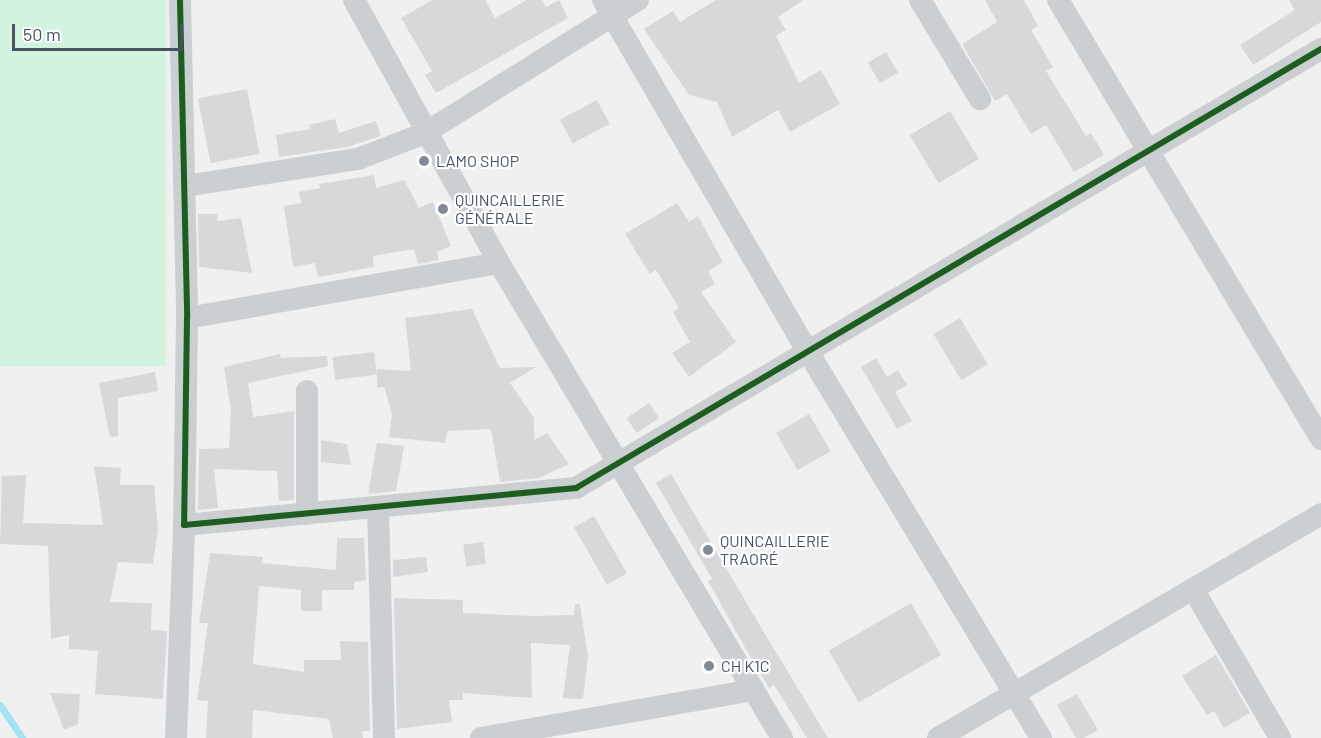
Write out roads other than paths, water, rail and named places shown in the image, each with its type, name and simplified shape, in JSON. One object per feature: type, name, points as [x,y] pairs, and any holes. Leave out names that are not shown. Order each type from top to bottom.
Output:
[{"type":"street","points":[[176,738],[184,525],[187,318],[180,0]]},
{"type":"street","points":[[354,0],[425,133],[499,263],[619,460],[782,738]]},
{"type":"street","points":[[185,186],[358,159],[425,133],[608,8],[638,0]]},
{"type":"street","points":[[920,0],[980,99]]},
{"type":"street","points":[[1058,0],[1321,439]]},
{"type":"street","points":[[608,8],[807,350],[1041,738]]},
{"type":"street","points":[[184,525],[576,488],[619,460],[1321,49]]},
{"type":"street","points":[[187,318],[499,263]]},
{"type":"street","points":[[307,391],[307,514]]},
{"type":"street","points":[[378,508],[384,738]]},
{"type":"street","points":[[938,738],[1321,514]]},
{"type":"street","points":[[1192,589],[1280,738]]},
{"type":"street","points":[[481,738],[754,690]]},
{"type":"waterway","points":[[0,705],[22,738]]},
{"type":"place","name":"LAMO SHOP","points":[[424,161]]},
{"type":"place","name":"QUINCAILLERIE GÉNÉRALE","points":[[443,209]]},
{"type":"place","name":"QUINCAILLERIE TRAORÉ","points":[[708,550]]},
{"type":"place","name":"CH K1C","points":[[709,666]]}]
